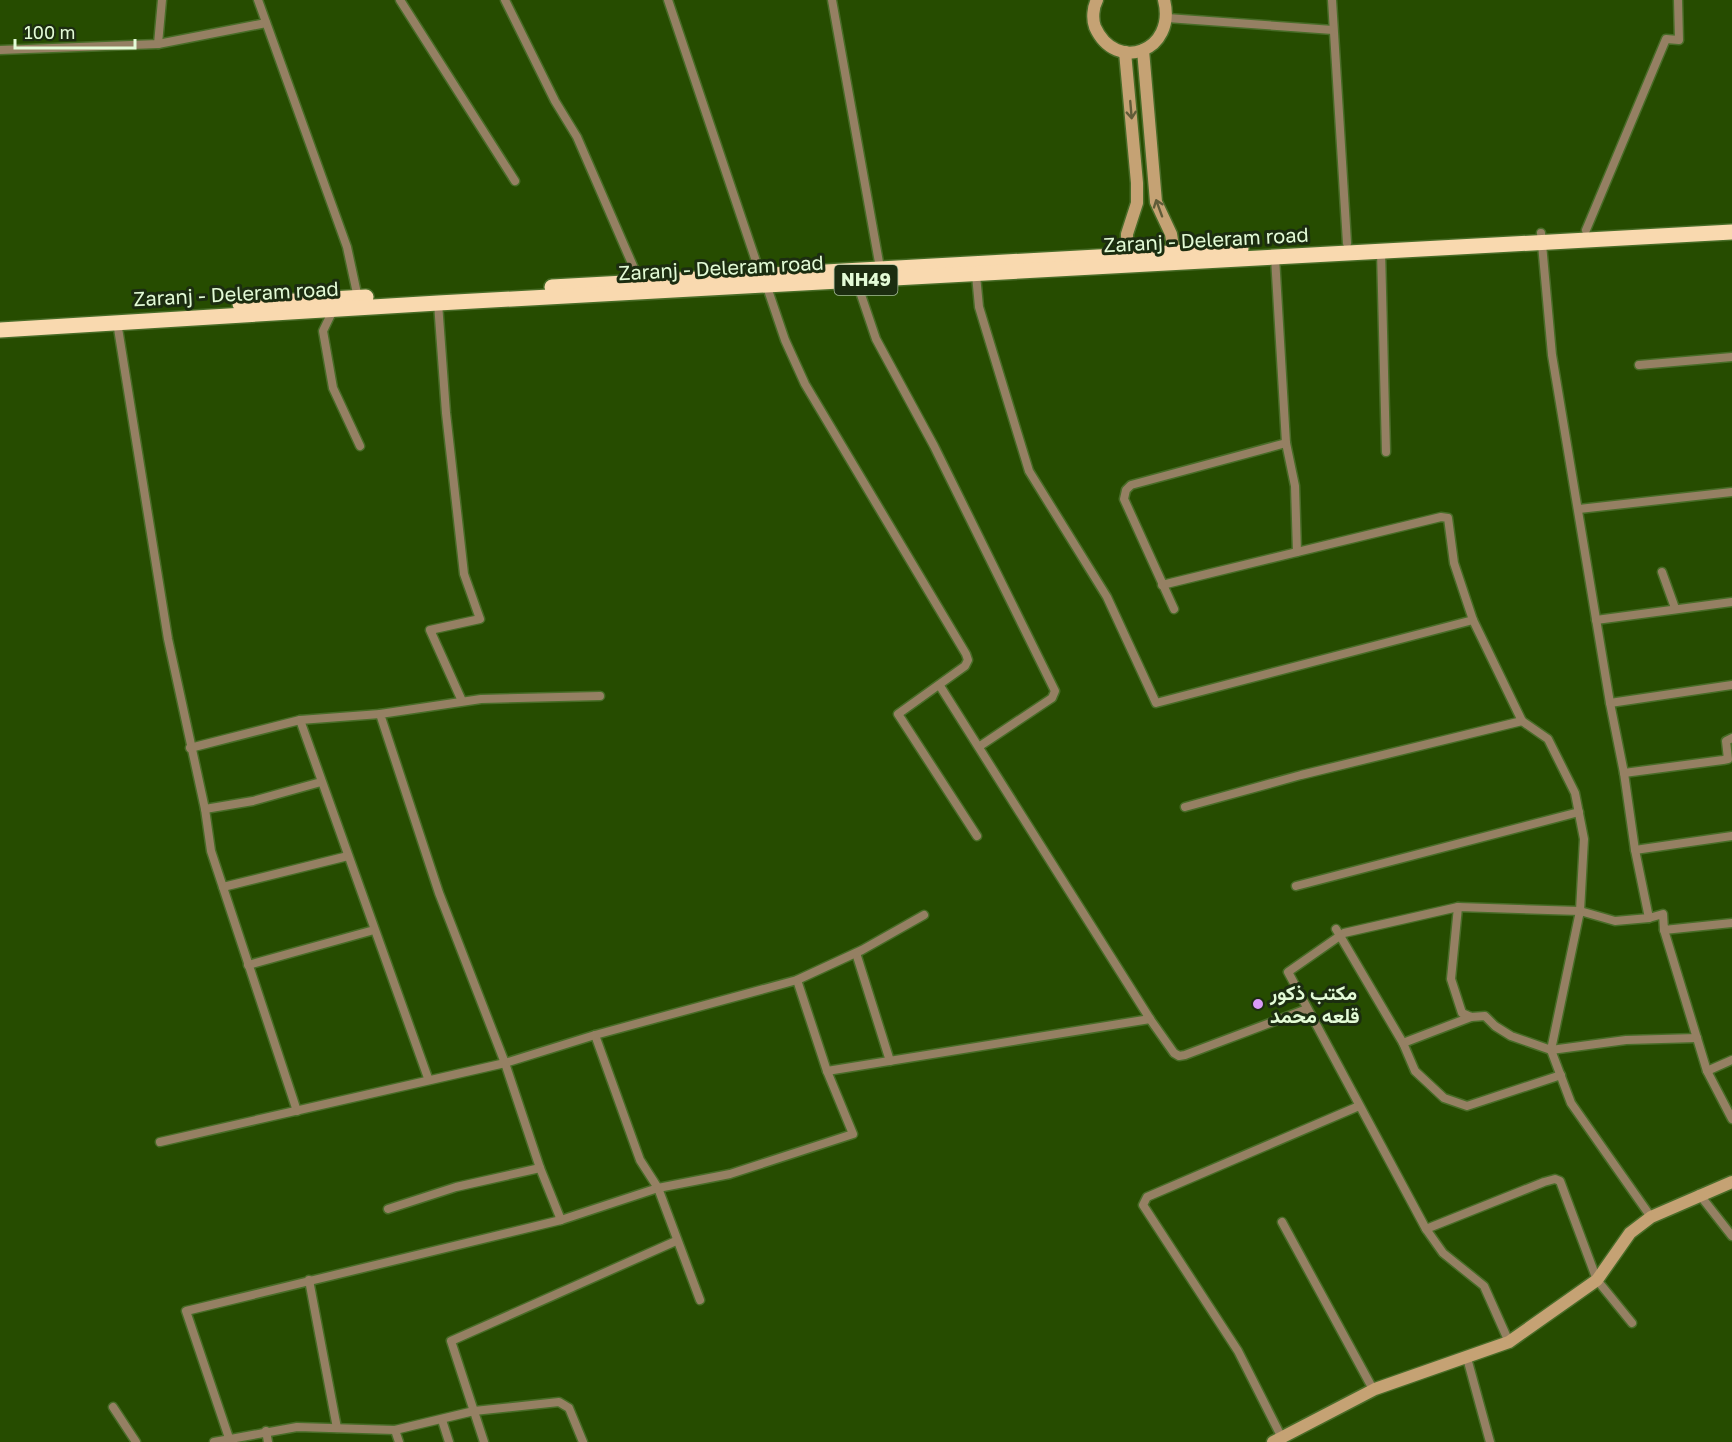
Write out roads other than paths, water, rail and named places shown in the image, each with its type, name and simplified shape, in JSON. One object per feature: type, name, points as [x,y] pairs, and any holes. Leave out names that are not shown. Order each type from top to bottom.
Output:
[{"type":"highway","name":"Zaranj - Deleram road","points":[[855,276],[880,268],[1174,258],[1275,257],[1381,251],[1540,238],[1586,230],[1732,223]]},
{"type":"highway","name":"Zaranj - Deleram road","points":[[1174,258],[1347,243],[1732,232]]},
{"type":"highway","name":"Zaranj - Deleram road","points":[[0,320],[333,304],[438,303],[855,276],[976,275],[1127,260]]},
{"type":"highway","name":"Zaranj - Deleram road","points":[[0,330],[333,304],[358,298],[640,282],[764,282]]},
{"type":"street","points":[[158,44],[162,0]]},
{"type":"street","points":[[258,0],[347,247],[358,298]]},
{"type":"street","points":[[400,0],[515,181]]},
{"type":"street","points":[[505,0],[555,101],[577,137],[640,282]]},
{"type":"street","points":[[668,0],[785,340],[806,384],[966,654],[968,660],[965,666],[898,714],[977,836]]},
{"type":"street","points":[[832,0],[880,268]]},
{"type":"street","points":[[1097,0],[1093,22],[1100,38],[1114,50],[1125,52],[1149,48],[1162,35],[1167,18],[1164,0]]},
{"type":"street","points":[[1332,0],[1347,243]]},
{"type":"street","points":[[1586,230],[1666,39],[1679,40],[1678,0]]},
{"type":"street","points":[[1167,18],[1333,30]]},
{"type":"street","points":[[0,50],[158,44],[266,23]]},
{"type":"street","points":[[1143,50],[1156,202],[1171,234],[1174,258]]},
{"type":"street","points":[[1125,52],[1137,183],[1137,203],[1127,234],[1127,260]]},
{"type":"street","points":[[1540,238],[1552,355],[1610,703],[1624,773],[1635,850],[1649,918]]},
{"type":"street","points":[[1381,251],[1386,452]]},
{"type":"street","points":[[1275,257],[1286,443],[1294,486],[1297,552]]},
{"type":"street","points":[[976,275],[979,307],[1029,471],[1107,597],[1156,703],[1473,620]]},
{"type":"street","points":[[855,276],[876,339],[934,446],[1055,691],[1052,698],[980,746]]},
{"type":"street","points":[[438,303],[446,413],[464,574],[480,619],[430,630],[462,701]]},
{"type":"street","points":[[333,304],[323,331],[333,388],[360,446]]},
{"type":"street","points":[[117,322],[168,639],[205,809],[211,851],[297,1111]]},
{"type":"street","points":[[1639,365],[1732,357]]},
{"type":"street","points":[[1174,609],[1124,499],[1126,490],[1131,485],[1286,443]]},
{"type":"street","points":[[1579,508],[1732,492]]},
{"type":"street","points":[[1162,585],[1441,517],[1448,518],[1454,563],[1473,620],[1522,721],[1548,738],[1575,793],[1579,812],[1584,839],[1580,911],[1551,1050],[1571,1103],[1651,1217]]},
{"type":"street","points":[[1662,572],[1675,608]]},
{"type":"street","points":[[1596,620],[1732,602]]},
{"type":"street","points":[[1610,703],[1732,685]]},
{"type":"street","points":[[940,686],[980,746],[1149,1019],[1174,1053],[1179,1056],[1307,1009]]},
{"type":"street","points":[[190,748],[300,720],[380,714],[462,701],[600,696]]},
{"type":"street","points":[[380,714],[439,893],[505,1063],[540,1168],[561,1220]]},
{"type":"street","points":[[300,720],[428,1078]]},
{"type":"street","points":[[1185,807],[1301,775],[1522,721]]},
{"type":"street","points":[[1624,773],[1728,759],[1726,741],[1732,738]]},
{"type":"street","points":[[205,809],[253,801],[321,782]]},
{"type":"street","points":[[1296,886],[1579,812]]},
{"type":"street","points":[[1635,850],[1732,836]]},
{"type":"street","points":[[223,887],[348,856]]},
{"type":"street","points":[[1458,907],[1451,979],[1462,1013],[1471,1017]]},
{"type":"street","points":[[1509,1342],[1484,1286],[1443,1252],[1426,1229],[1288,972],[1337,933],[1458,907],[1580,911],[1615,921],[1649,918],[1663,914],[1664,930],[1707,1071],[1732,1119]]},
{"type":"street","points":[[160,1142],[428,1078],[505,1063],[595,1035],[798,980],[856,953],[924,915]]},
{"type":"street","points":[[1664,930],[1732,922]]},
{"type":"street","points":[[248,964],[374,930]]},
{"type":"street","points":[[1337,933],[1403,1043],[1415,1071],[1444,1098],[1467,1106],[1561,1075]]},
{"type":"street","points":[[856,953],[890,1061]]},
{"type":"street","points":[[229,1438],[186,1311],[561,1220],[658,1188],[730,1174],[853,1134],[826,1071],[798,980]]},
{"type":"street","points":[[1403,1043],[1471,1017],[1485,1016],[1494,1026],[1511,1036],[1551,1050],[1626,1040],[1696,1038]]},
{"type":"street","points":[[826,1071],[1149,1019]]},
{"type":"street","points":[[595,1035],[640,1160],[658,1188],[700,1300]]},
{"type":"street","points":[[1707,1071],[1732,1060]]},
{"type":"street","points":[[1359,1106],[1147,1197],[1143,1205],[1238,1351],[1277,1439],[1374,1391],[1509,1342],[1597,1280],[1630,1233],[1651,1217],[1699,1194],[1732,1182]]},
{"type":"street","points":[[388,1209],[456,1187],[540,1168]]},
{"type":"street","points":[[1426,1229],[1555,1179],[1563,1184],[1597,1280],[1632,1323]]},
{"type":"street","points":[[1699,1194],[1732,1236]]},
{"type":"street","points":[[1282,1222],[1374,1391]]},
{"type":"street","points":[[484,1442],[451,1341],[676,1241]]},
{"type":"street","points":[[309,1280],[337,1428]]},
{"type":"street","points":[[1467,1358],[1490,1442]]},
{"type":"street","points":[[214,1442],[297,1427],[395,1430],[474,1411],[559,1402],[568,1408],[583,1442]]},
{"type":"street","points":[[113,1407],[136,1442]]},
{"type":"street","points":[[442,1419],[449,1442]]},
{"type":"street","points":[[395,1430],[399,1442]]},
{"type":"street","points":[[266,1431],[268,1442]]},
{"type":"place","name":"مکتب ذکور قلعه محمد","points":[[1258,1004]]}]
